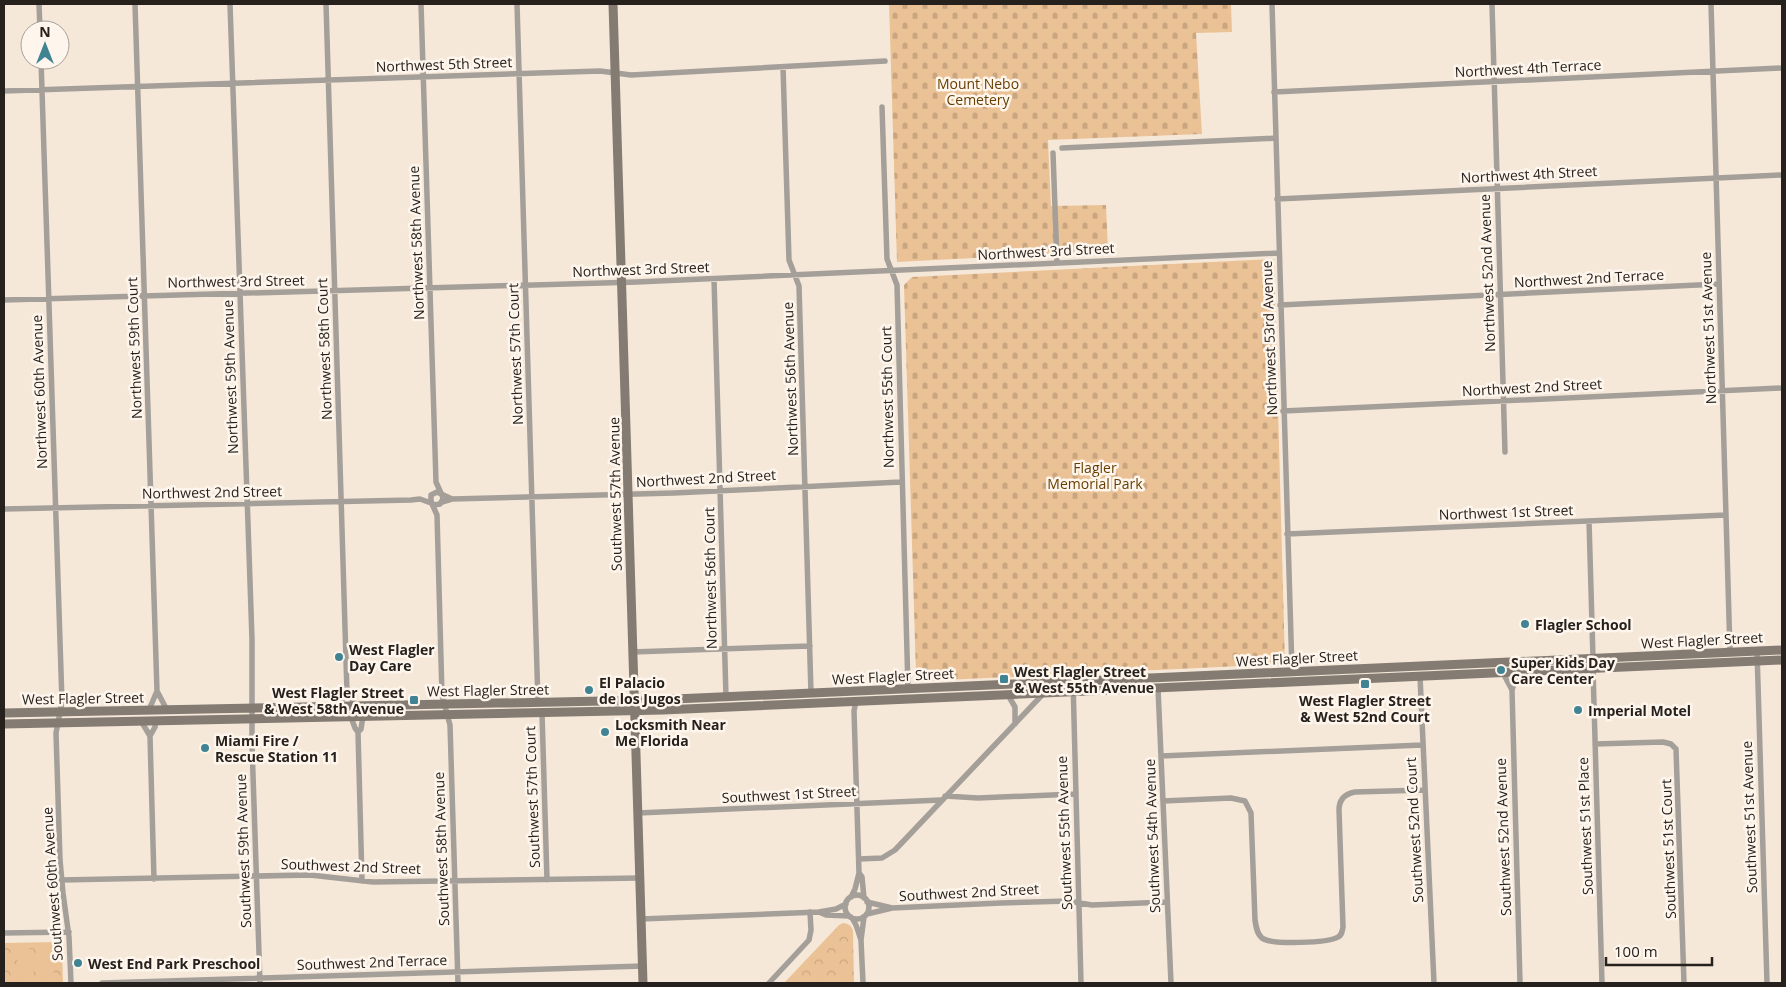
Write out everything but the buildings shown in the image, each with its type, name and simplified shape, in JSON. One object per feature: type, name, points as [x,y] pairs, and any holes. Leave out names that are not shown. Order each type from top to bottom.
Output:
[{"type":"main road","name":"Southwest 57th Avenue","points":[[613,4],[643,983]]},
{"type":"main road","name":"West Flagler Street","points":[[4,713],[634,701],[1782,650]]},
{"type":"main road","points":[[1707,663],[1730,652]]},
{"type":"main road","points":[[1570,670],[1593,658]]},
{"type":"main road","name":"West Flagler Street","points":[[4,724],[634,711],[1782,660]]},
{"type":"main road","points":[[1420,676],[1449,664]]},
{"type":"main road","points":[[1293,682],[1296,678],[1311,671]]},
{"type":"main road","points":[[1268,683],[1292,672]]},
{"type":"main road","points":[[1203,676],[1203,686]]},
{"type":"main road","points":[[1044,693],[1059,682]]},
{"type":"main road","points":[[856,701],[873,690]]},
{"type":"main road","points":[[792,704],[811,693]]},
{"type":"street","points":[[39,4],[40,20]]},
{"type":"street","name":"Northwest 59th Court","points":[[135,4],[157,691],[150,710]]},
{"type":"street","name":"Northwest 59th Avenue","points":[[230,4],[252,639],[252,718]]},
{"type":"street","name":"Northwest 58th Court","points":[[326,4],[347,693],[350,694],[355,706]]},
{"type":"street","name":"Northwest 58th Avenue","points":[[421,4],[436,482],[432,494]]},
{"type":"street","name":"Northwest 57th Court","points":[[517,4],[538,703]]},
{"type":"street","name":"Northwest 53rd Avenue","points":[[1272,4],[1292,672]]},
{"type":"street","name":"Northwest 52nd Avenue","points":[[1492,4],[1504,452]]},
{"type":"street","name":"Northwest 51st Avenue","points":[[1711,4],[1730,652]]},
{"type":"street","name":"Northwest 5th Street","points":[[4,91],[600,71],[631,75],[885,61]]},
{"type":"street","name":"Northwest 56th Avenue","points":[[782,67],[789,260],[799,286],[811,693]]},
{"type":"street","name":"Northwest 4th Terrace","points":[[1274,92],[1782,68]]},
{"type":"street","name":"Northwest 60th Avenue","points":[[41,70],[62,702],[58,722]]},
{"type":"street","name":"Northwest 55th Court","points":[[882,107],[887,259],[896,285],[908,689]]},
{"type":"street","points":[[1062,148],[1275,138]]},
{"type":"street","points":[[1053,154],[1057,262]]},
{"type":"street","name":"Northwest 4th Street","points":[[1277,199],[1782,175]]},
{"type":"street","name":"Northwest 3rd Street","points":[[4,300],[714,279],[1279,253]]},
{"type":"street","name":"Northwest 56th Court","points":[[714,279],[726,697]]},
{"type":"street","name":"Northwest 2nd Terrace","points":[[1280,305],[1719,284]]},
{"type":"street","name":"Northwest 2nd Street","points":[[1283,411],[1782,388]]},
{"type":"street","name":"Northwest 58th Avenue","points":[[436,482],[441,494]]},
{"type":"street","name":"Northwest 2nd Street","points":[[4,509],[420,499],[436,506],[452,499],[721,491],[901,482]]},
{"type":"street","name":"Northwest 2nd Street","points":[[420,499],[436,492],[452,499]]},
{"type":"street","points":[[432,494],[432,503],[437,515],[442,695],[447,715]]},
{"type":"street","points":[[437,515],[444,499],[441,494]]},
{"type":"street","name":"Northwest 1st Street","points":[[1287,534],[1726,515]]},
{"type":"street","points":[[1588,521],[1593,658]]},
{"type":"street","points":[[632,652],[679,652],[810,646]]},
{"type":"street","name":"Southwest 51st Avenue","points":[[1757,651],[1767,983]]},
{"type":"street","name":"Southwest 51st Place","points":[[1593,669],[1602,983]]},
{"type":"street","name":"Southwest 52nd Avenue","points":[[1503,672],[1512,690]]},
{"type":"street","name":"Southwest 52nd Avenue","points":[[1518,672],[1512,690],[1520,983]]},
{"type":"street","name":"Southwest 52nd Court","points":[[1420,676],[1434,983]]},
{"type":"street","name":"Southwest 55th Avenue","points":[[1073,681],[1082,983]]},
{"type":"street","name":"Southwest 54th Avenue","points":[[1158,688],[1171,983]]},
{"type":"street","name":"Northwest 59th Court","points":[[157,691],[167,710]]},
{"type":"street","points":[[340,706],[344,694],[347,693]]},
{"type":"street","points":[[858,859],[882,858],[890,854],[1044,693]]},
{"type":"street","points":[[1008,695],[1015,707],[1015,724]]},
{"type":"street","points":[[641,919],[819,912],[836,909],[846,904],[855,890],[859,873],[854,711],[856,701]]},
{"type":"street","name":"Southwest 57th Court","points":[[542,713],[547,880]]},
{"type":"street","name":"Southwest 58th Avenue","points":[[447,715],[450,725],[458,983]]},
{"type":"street","points":[[362,881],[358,732],[361,729],[363,716]]},
{"type":"street","points":[[351,717],[354,728],[358,732]]},
{"type":"street","name":"Southwest 59th Avenue","points":[[252,718],[260,981]]},
{"type":"street","points":[[150,736],[155,727],[156,720]]},
{"type":"street","points":[[141,721],[150,736],[154,879]]},
{"type":"street","name":"Southwest 60th Avenue","points":[[58,722],[56,733],[61,880],[69,932],[71,983]]},
{"type":"street","name":"Southwest 51st Court","points":[[1595,744],[1668,742],[1674,746],[1678,755],[1684,983]]},
{"type":"street","points":[[1161,756],[1422,745]]},
{"type":"street","points":[[1163,801],[1231,798],[1245,801],[1252,813],[1256,925],[1258,934],[1273,942],[1325,941],[1341,934],[1343,919],[1339,810],[1342,798],[1355,792],[1425,790]]},
{"type":"street","name":"Southwest 1st Street","points":[[638,813],[943,798],[1076,794]]},
{"type":"street","points":[[859,873],[862,877],[866,900],[869,906],[861,940],[863,983]]},
{"type":"street","name":"Southwest 2nd Street","points":[[61,880],[315,875],[362,881],[640,878]]},
{"type":"street","points":[[851,897],[859,896],[866,900]]},
{"type":"street","name":"Southwest 2nd Street","points":[[866,900],[892,908]]},
{"type":"street","name":"Southwest 2nd Street","points":[[866,915],[892,908],[1068,901],[1092,905],[1167,902]]},
{"type":"street","points":[[846,904],[845,909],[856,925],[861,940]]},
{"type":"street","points":[[769,983],[809,940],[811,930],[810,912]]},
{"type":"street","points":[[819,912],[826,915],[858,919],[866,915]]},
{"type":"street","points":[[4,934],[69,932]]},
{"type":"street","name":"Southwest 2nd Terrace","points":[[102,983],[260,981],[643,966]]},
{"type":"green space","name":"Mount Nebo Cemetery","points":[[889,4],[1231,4],[1232,32],[1196,33],[1202,134],[1048,140],[1051,206],[1106,205],[1108,251],[897,262]]},
{"type":"green space","name":"Flagler Memorial Park","points":[[1274,259],[1285,664],[924,681],[916,674],[904,285],[912,277]]},
{"type":"green space","points":[[843,923],[849,925],[853,931],[854,983],[784,983],[839,925]]},
{"type":"green space","points":[[55,942],[62,949],[63,983],[4,983],[4,943]]},
{"type":"green space","points":[[53,948],[54,979],[38,979],[37,949]]},
{"type":"green space","points":[[33,949],[34,980],[18,980],[17,950]]},
{"type":"place","name":"Flagler School","points":[[1525,624]]},
{"type":"place","name":"West Flagler Day Care","points":[[339,657]]},
{"type":"place","name":"Super Kids Day Care Center","points":[[1501,670]]},
{"type":"place","name":"West Flagler Street & West 55th Avenue","points":[[1004,679]]},
{"type":"place","name":"West Flagler Street & West 52nd Court","points":[[1365,684]]},
{"type":"place","name":"El Palacio de los Jugos","points":[[589,690]]},
{"type":"place","name":"West Flagler Street & West 58th Avenue","points":[[414,700]]},
{"type":"place","name":"Imperial Motel","points":[[1578,710]]},
{"type":"place","name":"Locksmith Near Me Florida","points":[[605,732]]},
{"type":"place","name":"Miami Fire / Rescue Station 11","points":[[205,748]]},
{"type":"place","name":"West End Park Preschool","points":[[78,963]]}]
